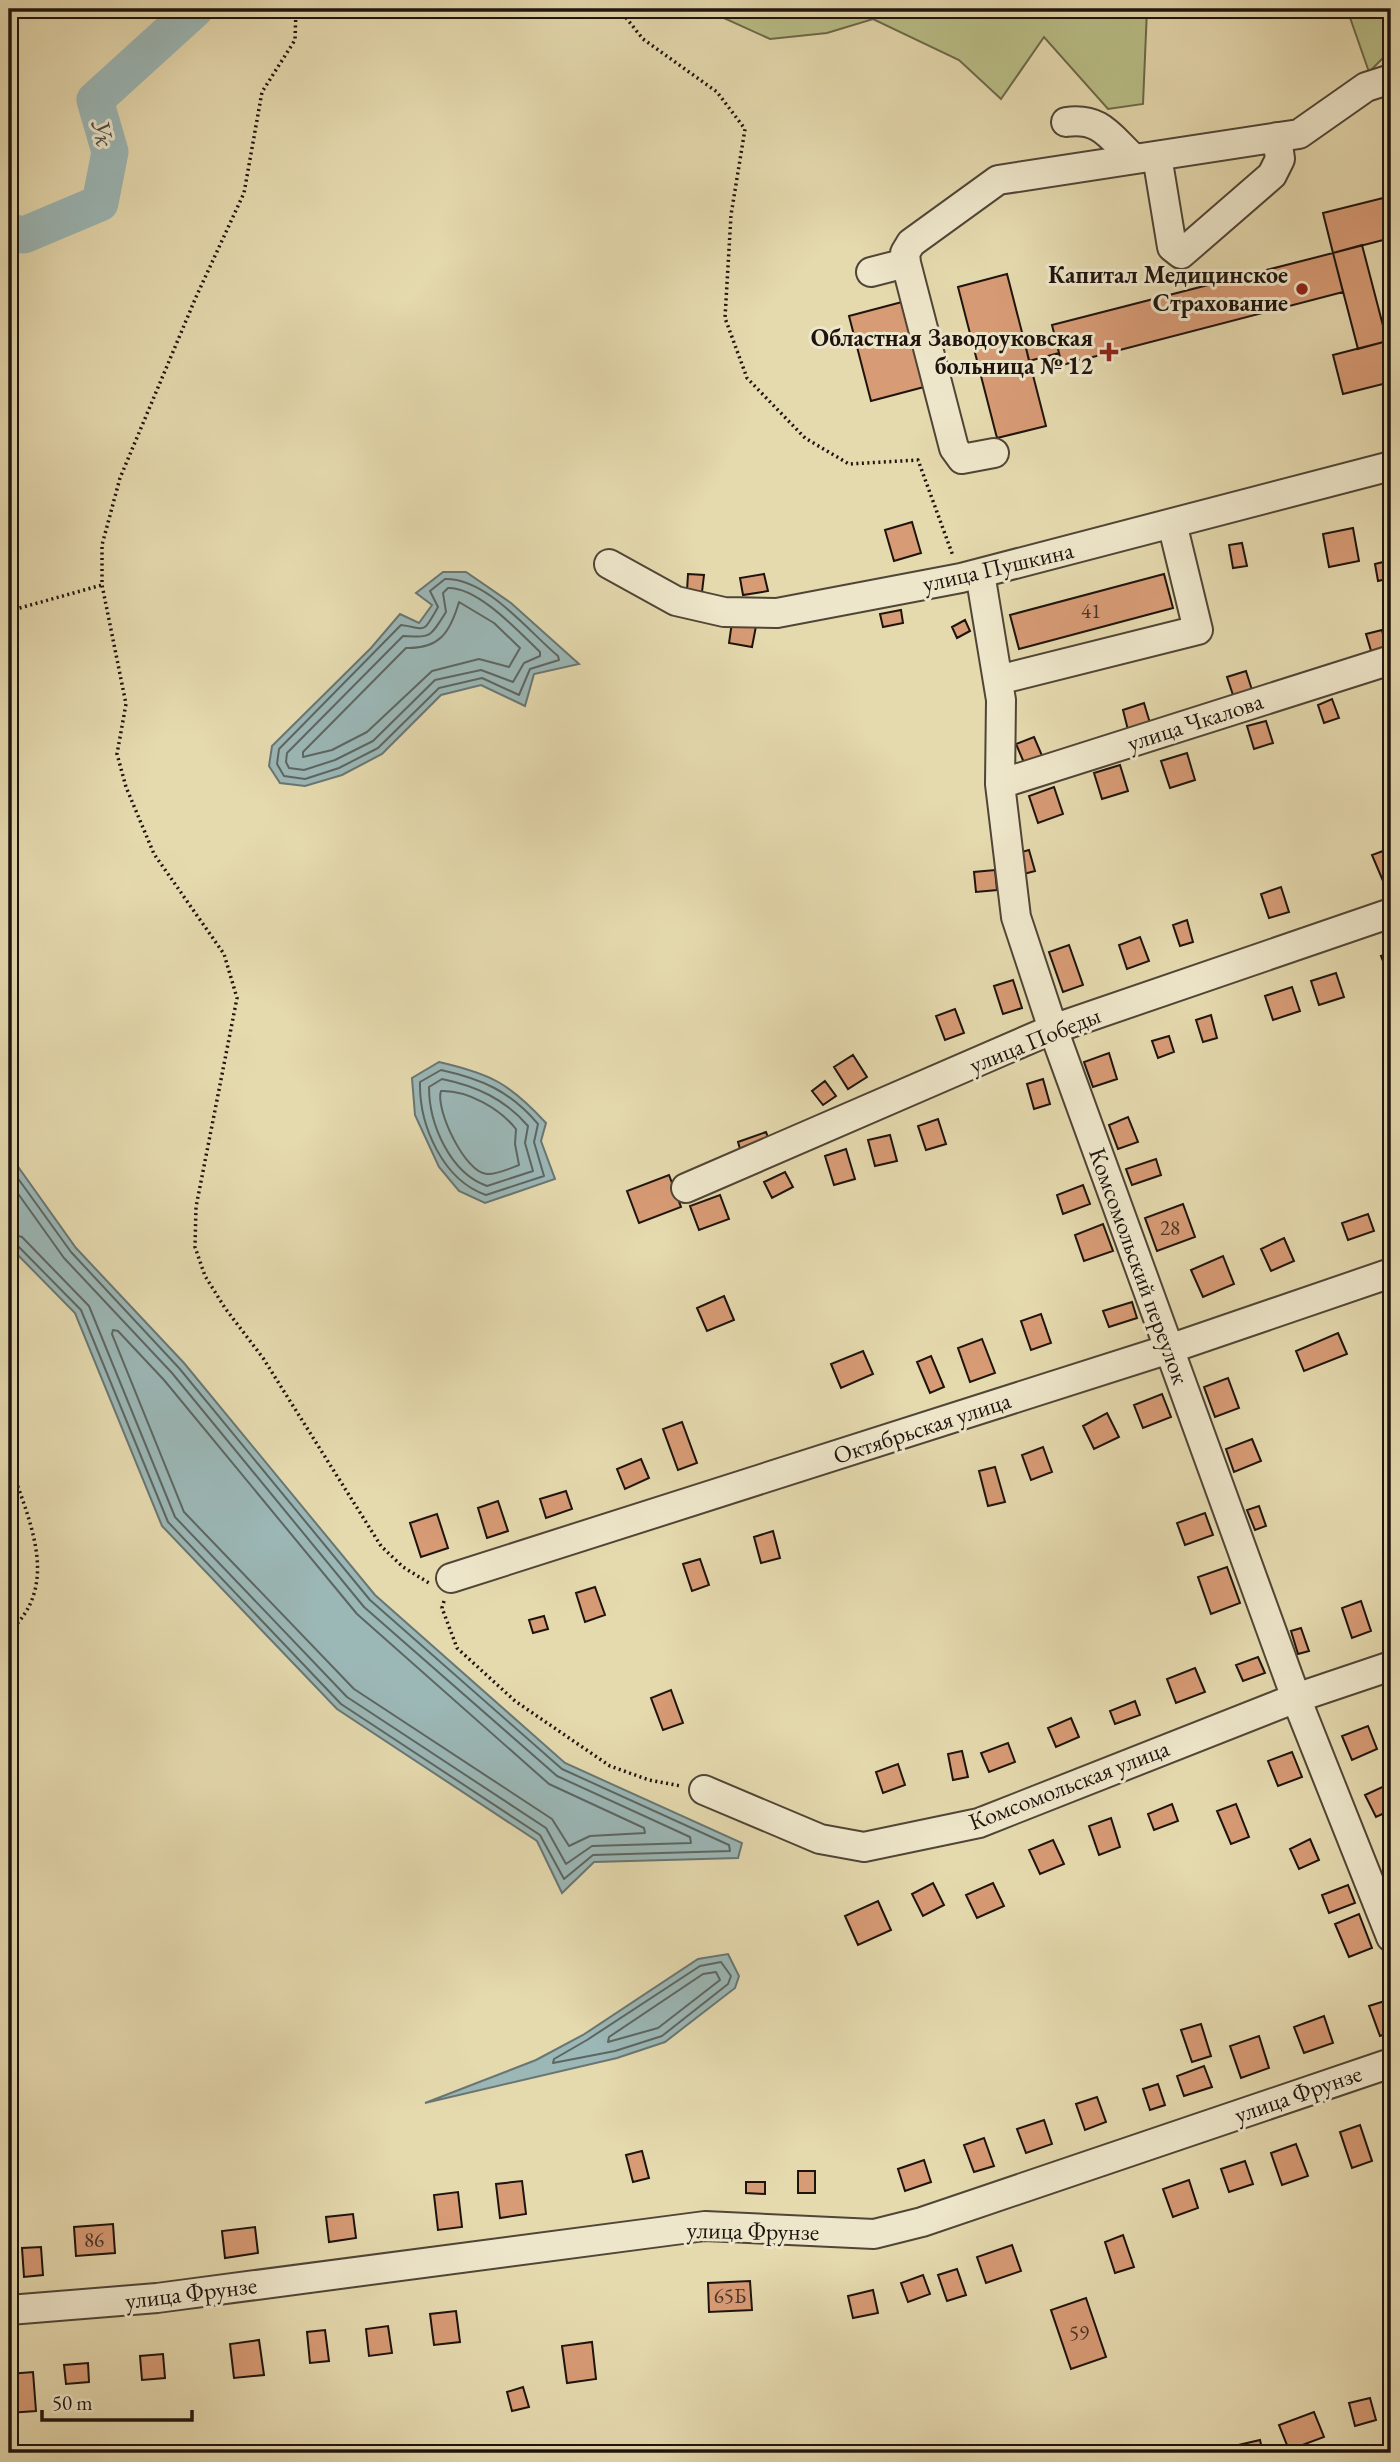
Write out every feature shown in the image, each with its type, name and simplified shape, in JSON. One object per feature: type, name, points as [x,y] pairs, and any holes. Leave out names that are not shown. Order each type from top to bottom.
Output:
[{"type":"street","points":[[994,453],[969,460],[962,459],[954,448],[906,263],[905,253],[911,243],[998,180],[1299,134],[1366,87],[1391,79]]},
{"type":"street","points":[[1066,122],[1094,122],[1146,157],[1171,247],[1181,254],[1272,175],[1280,159],[1277,138]]},
{"type":"street","points":[[871,272],[906,263]]},
{"type":"street","name":"улица Пушкина","points":[[608,564],[676,601],[724,612],[777,612],[971,576],[1391,467]]},
{"type":"street","points":[[998,680],[1198,630],[1172,523]]},
{"type":"street","name":"Комсомольский переулок","points":[[971,576],[1002,700],[1000,784],[1016,917],[1053,1029],[1296,1698],[1391,1937]]},
{"type":"street","name":"улица Чкалова","points":[[1000,784],[1391,660]]},
{"type":"street","name":"улица Победы","points":[[686,1188],[1053,1029],[1391,913]]},
{"type":"street","name":"Октябрьская улица","points":[[451,1578],[1169,1349],[1391,1273]]},
{"type":"street","name":"Комсомольская улица","points":[[704,1790],[820,1839],[864,1847],[979,1823],[1296,1698],[1391,1666]]},
{"type":"street","name":"улица Фрунзе","points":[[9,2309],[158,2298],[705,2226],[874,2234],[922,2222],[1391,2063]]},
{"type":"path","points":[[296,9],[295,40],[262,92],[244,193],[196,297],[120,478],[102,545],[102,584],[126,704],[117,754],[126,787],[154,855],[224,954],[237,999],[196,1207],[195,1247],[205,1276],[225,1308],[263,1357],[381,1546],[403,1567],[429,1583],[451,1578],[442,1608],[457,1648],[515,1701],[610,1766],[649,1780],[704,1790]]},
{"type":"path","points":[[619,9],[643,38],[717,92],[745,129],[731,215],[725,318],[747,378],[805,439],[849,464],[918,460],[971,576]]},
{"type":"path","points":[[9,611],[102,584]]},
{"type":"path","points":[[9,1460],[40,1558],[34,1599],[9,1632]]},
{"type":"green space","points":[[704,9],[1147,9],[1143,104],[1108,109],[1044,37],[1001,99],[959,60],[873,19],[827,33],[770,39]]},
{"type":"green space","points":[[1347,9],[1391,9],[1391,50],[1369,72]]},
{"type":"water","points":[[443,572],[466,572],[511,603],[579,664],[534,674],[525,706],[481,685],[441,695],[382,754],[342,775],[305,786],[280,783],[269,766],[272,746],[371,648],[400,614],[419,623],[432,605],[416,593]]},
{"type":"water","points":[[439,1062],[498,1082],[533,1109],[546,1123],[541,1141],[555,1179],[485,1203],[459,1191],[439,1167],[415,1115],[412,1078]]},
{"type":"water","points":[[9,1154],[76,1248],[184,1363],[375,1595],[565,1763],[742,1843],[738,1858],[594,1862],[562,1893],[537,1841],[337,1709],[162,1526],[75,1313],[9,1246]]},
{"type":"water","points":[[728,1954],[739,1976],[735,1988],[665,2042],[617,2058],[425,2103],[536,2060],[583,2035],[698,1959]]},
{"type":"building","points":[[1391,196],[1391,238],[1333,253],[1323,213]]},
{"type":"building","points":[[1362,245],[1387,341],[1358,349],[1333,253]]},
{"type":"building","points":[[1333,253],[1343,292],[1062,365],[1052,325]]},
{"type":"building","points":[[1007,274],[1046,426],[997,438],[958,287]]},
{"type":"building","points":[[902,302],[924,387],[871,401],[849,316]]},
{"type":"building","points":[[1056,340],[1059,353],[1029,361],[1026,348]]},
{"type":"building","points":[[1391,340],[1391,382],[1343,394],[1333,355]]},
{"type":"building","points":[[912,522],[921,553],[894,561],[885,530]]},
{"type":"building","points":[[1353,528],[1359,561],[1329,567],[1323,534]]},
{"type":"building","points":[[1242,543],[1247,566],[1233,568],[1229,545]]},
{"type":"building","points":[[1391,560],[1391,578],[1378,581],[1375,564]]},
{"type":"building","points":[[688,574],[704,575],[702,592],[687,591]]},
{"type":"building","points":[[764,574],[768,591],[743,595],[740,578]]},
{"type":"building","points":[[1164,574],[1173,608],[1019,649],[1010,615]]},
{"type":"building","points":[[901,610],[903,623],[883,627],[880,614]]},
{"type":"building","points":[[965,620],[970,631],[957,638],[952,627]]},
{"type":"building","points":[[732,622],[756,626],[752,647],[729,643]]},
{"type":"building","points":[[1382,630],[1387,650],[1372,654],[1366,634]]},
{"type":"building","points":[[1246,671],[1252,690],[1233,695],[1227,677]]},
{"type":"building","points":[[1332,699],[1339,718],[1324,723],[1318,705]]},
{"type":"building","points":[[1144,703],[1150,723],[1128,730],[1123,710]]},
{"type":"building","points":[[1266,721],[1273,743],[1254,749],[1247,726]]},
{"type":"building","points":[[1034,737],[1043,758],[1025,765],[1016,744]]},
{"type":"building","points":[[1187,753],[1195,780],[1170,788],[1161,761]]},
{"type":"building","points":[[1120,765],[1128,791],[1102,799],[1094,773]]},
{"type":"building","points":[[1054,787],[1063,814],[1038,823],[1029,796]]},
{"type":"building","points":[[1391,848],[1391,878],[1383,881],[1372,855]]},
{"type":"building","points":[[1029,850],[1035,871],[1020,875],[1014,854]]},
{"type":"building","points":[[995,870],[997,890],[976,892],[974,872]]},
{"type":"building","points":[[1281,887],[1289,912],[1269,918],[1261,894]]},
{"type":"building","points":[[1187,920],[1193,942],[1180,946],[1173,925]]},
{"type":"building","points":[[1140,937],[1149,961],[1127,969],[1119,945]]},
{"type":"building","points":[[1069,945],[1083,985],[1063,992],[1049,952]]},
{"type":"building","points":[[1391,953],[1391,982],[1381,956]]},
{"type":"building","points":[[1336,973],[1344,997],[1319,1005],[1311,981]]},
{"type":"building","points":[[1013,980],[1022,1008],[1003,1014],[994,986]]},
{"type":"building","points":[[1292,987],[1300,1011],[1273,1020],[1265,996]]},
{"type":"building","points":[[955,1009],[964,1033],[945,1040],[936,1016]]},
{"type":"building","points":[[1211,1015],[1217,1038],[1203,1042],[1196,1020]]},
{"type":"building","points":[[1169,1036],[1174,1052],[1158,1058],[1152,1041]]},
{"type":"building","points":[[1109,1053],[1117,1079],[1093,1087],[1084,1062]]},
{"type":"building","points":[[853,1055],[867,1077],[848,1089],[834,1067]]},
{"type":"building","points":[[1043,1079],[1050,1104],[1034,1109],[1027,1084]]},
{"type":"building","points":[[825,1081],[836,1096],[823,1105],[812,1091]]},
{"type":"building","points":[[1128,1117],[1138,1142],[1118,1149],[1109,1125]]},
{"type":"building","points":[[938,1119],[946,1144],[926,1150],[918,1126]]},
{"type":"building","points":[[766,1132],[771,1145],[742,1156],[738,1142]]},
{"type":"building","points":[[890,1135],[897,1161],[875,1166],[868,1140]]},
{"type":"building","points":[[846,1149],[855,1179],[834,1185],[825,1156]]},
{"type":"building","points":[[1156,1159],[1161,1175],[1132,1185],[1126,1169]]},
{"type":"building","points":[[785,1172],[793,1187],[772,1198],[764,1182]]},
{"type":"building","points":[[669,1175],[681,1207],[639,1223],[627,1191]]},
{"type":"building","points":[[1083,1185],[1090,1204],[1063,1214],[1057,1195]]},
{"type":"building","points":[[720,1195],[729,1219],[699,1230],[690,1206]]},
{"type":"building","points":[[1183,1204],[1195,1237],[1157,1251],[1145,1218]]},
{"type":"building","points":[[1368,1214],[1374,1231],[1348,1240],[1342,1223]]},
{"type":"building","points":[[1103,1224],[1113,1251],[1084,1261],[1075,1235]]},
{"type":"building","points":[[1284,1238],[1294,1261],[1271,1271],[1261,1249]]},
{"type":"building","points":[[1223,1256],[1234,1284],[1203,1297],[1191,1270]]},
{"type":"building","points":[[724,1296],[734,1320],[707,1331],[697,1308]]},
{"type":"building","points":[[1132,1302],[1137,1318],[1109,1327],[1103,1311]]},
{"type":"building","points":[[1041,1314],[1051,1343],[1031,1350],[1021,1321]]},
{"type":"building","points":[[1338,1333],[1347,1354],[1304,1371],[1296,1351]]},
{"type":"building","points":[[982,1339],[995,1373],[970,1382],[958,1348]]},
{"type":"building","points":[[863,1351],[873,1374],[841,1388],[831,1364]]},
{"type":"building","points":[[931,1356],[944,1387],[930,1393],[917,1362]]},
{"type":"building","points":[[1228,1378],[1239,1408],[1215,1417],[1204,1387]]},
{"type":"building","points":[[1162,1394],[1171,1417],[1143,1428],[1134,1405]]},
{"type":"building","points":[[1107,1413],[1119,1437],[1094,1449],[1083,1426]]},
{"type":"building","points":[[682,1422],[697,1463],[678,1470],[663,1429]]},
{"type":"building","points":[[1252,1439],[1261,1461],[1234,1472],[1226,1449]]},
{"type":"building","points":[[1043,1447],[1052,1472],[1031,1480],[1022,1455]]},
{"type":"building","points":[[641,1459],[649,1478],[625,1489],[617,1469]]},
{"type":"building","points":[[995,1467],[1005,1502],[988,1506],[979,1471]]},
{"type":"building","points":[[566,1491],[572,1509],[546,1518],[540,1499]]},
{"type":"building","points":[[498,1501],[508,1531],[487,1538],[478,1508]]},
{"type":"building","points":[[1259,1506],[1266,1526],[1255,1530],[1247,1510]]},
{"type":"building","points":[[1205,1513],[1213,1535],[1185,1545],[1177,1523]]},
{"type":"building","points":[[437,1514],[448,1548],[421,1557],[410,1523]]},
{"type":"building","points":[[773,1531],[780,1558],[761,1563],[754,1537]]},
{"type":"building","points":[[700,1559],[709,1585],[692,1591],[683,1564]]},
{"type":"building","points":[[1227,1567],[1240,1603],[1211,1614],[1198,1577]]},
{"type":"building","points":[[595,1587],[605,1615],[585,1622],[576,1593]]},
{"type":"building","points":[[1361,1601],[1371,1631],[1352,1638],[1342,1608]]},
{"type":"building","points":[[544,1616],[548,1629],[533,1633],[529,1620]]},
{"type":"building","points":[[1301,1628],[1309,1651],[1298,1654],[1291,1631]]},
{"type":"building","points":[[1258,1657],[1265,1673],[1243,1681],[1236,1665]]},
{"type":"building","points":[[1195,1668],[1205,1692],[1176,1703],[1167,1679]]},
{"type":"building","points":[[671,1690],[683,1723],[663,1730],[651,1698]]},
{"type":"building","points":[[1135,1701],[1140,1715],[1115,1724],[1110,1711]]},
{"type":"building","points":[[1071,1718],[1079,1737],[1056,1747],[1048,1728]]},
{"type":"building","points":[[1368,1726],[1377,1749],[1352,1760],[1342,1736]]},
{"type":"building","points":[[1008,1743],[1015,1762],[989,1772],[981,1753]]},
{"type":"building","points":[[962,1751],[968,1777],[953,1780],[948,1754]]},
{"type":"building","points":[[1292,1752],[1302,1777],[1278,1786],[1268,1761]]},
{"type":"building","points":[[898,1764],[905,1785],[883,1793],[876,1772]]},
{"type":"building","points":[[1391,1783],[1391,1810],[1376,1817],[1365,1795]]},
{"type":"building","points":[[1172,1804],[1178,1821],[1154,1830],[1148,1814]]},
{"type":"building","points":[[1236,1804],[1249,1837],[1231,1844],[1217,1811]]},
{"type":"building","points":[[1111,1818],[1120,1847],[1099,1855],[1089,1826]]},
{"type":"building","points":[[1310,1839],[1319,1860],[1299,1869],[1290,1849]]},
{"type":"building","points":[[1053,1840],[1064,1864],[1040,1874],[1029,1850]]},
{"type":"building","points":[[933,1883],[944,1905],[923,1916],[912,1894]]},
{"type":"building","points":[[993,1883],[1004,1906],[977,1918],[966,1895]]},
{"type":"building","points":[[1348,1885],[1355,1903],[1329,1913],[1322,1895]]},
{"type":"building","points":[[878,1901],[891,1930],[858,1945],[845,1916]]},
{"type":"building","points":[[1359,1914],[1372,1948],[1349,1957],[1335,1924]]},
{"type":"building","points":[[1391,1999],[1391,2032],[1380,2036],[1369,2006]]},
{"type":"building","points":[[1324,2016],[1333,2043],[1304,2053],[1294,2027]]},
{"type":"building","points":[[1201,2024],[1211,2056],[1192,2062],[1181,2030]]},
{"type":"building","points":[[1259,2036],[1269,2068],[1241,2078],[1230,2046]]},
{"type":"building","points":[[1204,2066],[1212,2087],[1184,2096],[1177,2076]]},
{"type":"building","points":[[1158,2084],[1165,2105],[1150,2110],[1143,2089]]},
{"type":"building","points":[[1097,2097],[1106,2122],[1085,2130],[1076,2104]]},
{"type":"building","points":[[1044,2120],[1052,2144],[1026,2153],[1017,2129]]},
{"type":"building","points":[[1360,2125],[1372,2161],[1352,2168],[1340,2132]]},
{"type":"building","points":[[984,2138],[994,2166],[974,2172],[964,2145]]},
{"type":"building","points":[[1296,2144],[1308,2176],[1282,2185],[1271,2153]]},
{"type":"building","points":[[642,2151],[649,2178],[633,2182],[626,2155]]},
{"type":"building","points":[[924,2160],[931,2182],[905,2191],[898,2169]]},
{"type":"building","points":[[1245,2161],[1253,2184],[1229,2192],[1221,2169]]},
{"type":"building","points":[[798,2171],[815,2171],[815,2193],[798,2193]]},
{"type":"building","points":[[1189,2180],[1198,2208],[1173,2217],[1163,2189]]},
{"type":"building","points":[[522,2181],[526,2214],[500,2218],[496,2184]]},
{"type":"building","points":[[746,2182],[765,2182],[765,2194],[746,2193]]},
{"type":"building","points":[[458,2192],[462,2227],[438,2230],[434,2195]]},
{"type":"building","points":[[353,2214],[356,2238],[329,2242],[326,2217]]},
{"type":"building","points":[[113,2224],[115,2253],[76,2256],[74,2227]]},
{"type":"building","points":[[255,2227],[258,2253],[225,2258],[222,2231]]},
{"type":"building","points":[[1123,2235],[1134,2267],[1115,2273],[1105,2242]]},
{"type":"building","points":[[1012,2245],[1021,2271],[986,2283],[977,2257]]},
{"type":"building","points":[[41,2247],[43,2275],[24,2277],[22,2248]]},
{"type":"building","points":[[957,2269],[966,2295],[947,2301],[938,2275]]},
{"type":"building","points":[[923,2275],[930,2294],[908,2302],[901,2283]]},
{"type":"building","points":[[750,2281],[752,2310],[709,2312],[708,2283]]},
{"type":"building","points":[[873,2290],[878,2313],[853,2318],[848,2296]]},
{"type":"building","points":[[1086,2298],[1106,2357],[1071,2369],[1051,2310]]},
{"type":"building","points":[[456,2311],[460,2342],[434,2345],[430,2314]]},
{"type":"building","points":[[388,2326],[392,2353],[369,2356],[366,2329]]},
{"type":"building","points":[[325,2330],[329,2361],[310,2363],[307,2332]]},
{"type":"building","points":[[259,2340],[264,2375],[234,2378],[230,2344]]},
{"type":"building","points":[[592,2342],[596,2379],[567,2383],[562,2346]]},
{"type":"building","points":[[163,2354],[165,2378],[142,2380],[140,2356]]},
{"type":"building","points":[[88,2363],[89,2382],[66,2384],[64,2365]]},
{"type":"building","points":[[33,2372],[36,2411],[9,2413],[9,2374]]},
{"type":"building","points":[[523,2387],[529,2407],[512,2411],[507,2392]]},
{"type":"building","points":[[1370,2398],[1376,2420],[1355,2426],[1349,2403]]},
{"type":"building","points":[[1314,2412],[1324,2437],[1289,2450],[1279,2425]]},
{"type":"building","points":[[1260,2440],[1263,2453],[1236,2453],[1234,2446]]},
{"type":"waterway","name":"Ук","points":[[9,232],[24,235],[100,203],[110,152],[95,100],[195,9]]},
{"type":"place","name":"Капитал Медицинское Страхование","points":[[1302,289]]},
{"type":"place","name":"Областная Заводоуковская больница № 12","points":[[1109,352]]}]
